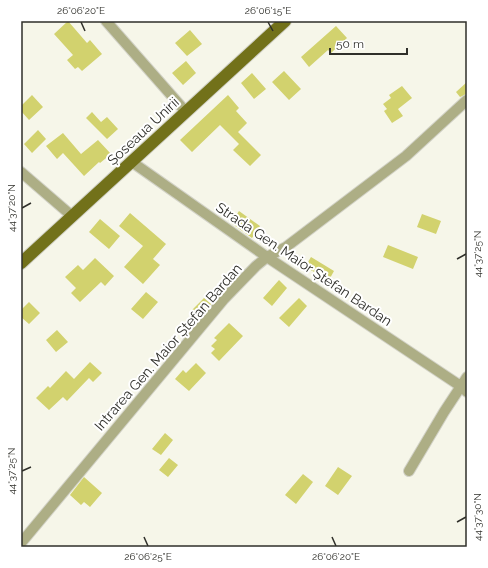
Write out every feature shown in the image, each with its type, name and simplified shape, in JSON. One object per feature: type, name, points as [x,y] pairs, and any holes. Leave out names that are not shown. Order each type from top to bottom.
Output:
[{"type":"main road","name":"Șoseaua Unirii","points":[[21,262],[285,21]]},
{"type":"street","points":[[106,21],[186,112]]},
{"type":"street","name":"Intrarea Gen. Maior Ștefan Bardan","points":[[21,543],[224,299],[256,266],[267,257],[286,247],[406,156],[467,100]]},
{"type":"street","name":"Strada Gen. Maior Ștefan Bardan","points":[[132,162],[267,257],[464,389]]},
{"type":"street","points":[[21,172],[72,216]]},
{"type":"street","points":[[408,471],[444,412],[464,389],[467,377]]},
{"type":"building","points":[[68,21],[87,43],[90,40],[102,54],[82,71],[78,67],[75,69],[67,60],[73,55],[54,34]]},
{"type":"building","points":[[336,26],[347,38],[331,53],[328,50],[309,67],[301,57]]},
{"type":"building","points":[[190,30],[202,44],[187,56],[175,43]]},
{"type":"building","points":[[186,61],[196,73],[183,85],[172,73]]},
{"type":"building","points":[[284,71],[301,89],[289,100],[272,82]]},
{"type":"building","points":[[252,73],[266,89],[254,99],[241,83]]},
{"type":"building","points":[[467,82],[467,94],[460,97],[456,92]]},
{"type":"building","points":[[402,86],[412,98],[398,109],[403,116],[392,123],[384,111],[387,109],[383,104],[391,98],[389,95]]},
{"type":"building","points":[[32,95],[43,107],[29,120],[21,111],[21,106]]},
{"type":"building","points":[[228,95],[239,108],[236,111],[247,123],[238,132],[261,155],[250,166],[233,150],[239,144],[220,125],[192,152],[180,140]]},
{"type":"building","points":[[92,112],[101,122],[107,117],[118,129],[107,139],[86,118]]},
{"type":"building","points":[[38,130],[46,139],[32,153],[24,144]]},
{"type":"building","points":[[63,133],[81,154],[98,140],[111,154],[100,163],[99,162],[84,176],[63,153],[57,159],[46,146]]},
{"type":"building","points":[[239,211],[260,226],[252,238],[231,223]]},
{"type":"building","points":[[130,213],[166,244],[153,259],[160,265],[143,284],[124,267],[143,246],[119,226]]},
{"type":"building","points":[[422,214],[441,221],[436,234],[417,227]]},
{"type":"building","points":[[100,219],[120,236],[109,249],[89,232]]},
{"type":"building","points":[[388,245],[418,257],[413,269],[383,257]]},
{"type":"building","points":[[311,257],[334,271],[329,280],[305,267]]},
{"type":"building","points":[[95,258],[114,276],[105,286],[101,282],[80,302],[71,293],[76,288],[65,277],[78,265],[83,270]]},
{"type":"building","points":[[279,280],[287,288],[272,306],[263,298]]},
{"type":"building","points":[[146,292],[158,302],[143,319],[131,309]]},
{"type":"building","points":[[204,298],[211,304],[200,318],[192,310]]},
{"type":"building","points":[[299,298],[307,306],[289,327],[279,318]]},
{"type":"building","points":[[29,302],[40,313],[29,324],[21,317],[21,310]]},
{"type":"building","points":[[229,323],[243,336],[219,361],[211,353],[215,349],[211,346],[217,340],[214,338]]},
{"type":"building","points":[[57,330],[68,342],[56,352],[46,340]]},
{"type":"building","points":[[90,362],[102,373],[93,382],[89,378],[67,401],[63,397],[49,410],[36,398],[48,386],[50,388],[66,371],[74,379]]},
{"type":"building","points":[[196,363],[206,373],[189,391],[175,379],[183,370],[186,373]]},
{"type":"building","points":[[165,433],[173,440],[161,455],[152,449]]},
{"type":"building","points":[[169,458],[178,465],[168,477],[159,470]]},
{"type":"building","points":[[338,467],[352,476],[338,495],[325,486]]},
{"type":"building","points":[[303,474],[313,482],[296,504],[285,495]]},
{"type":"building","points":[[84,477],[102,493],[90,507],[84,502],[81,505],[70,495]]}]
